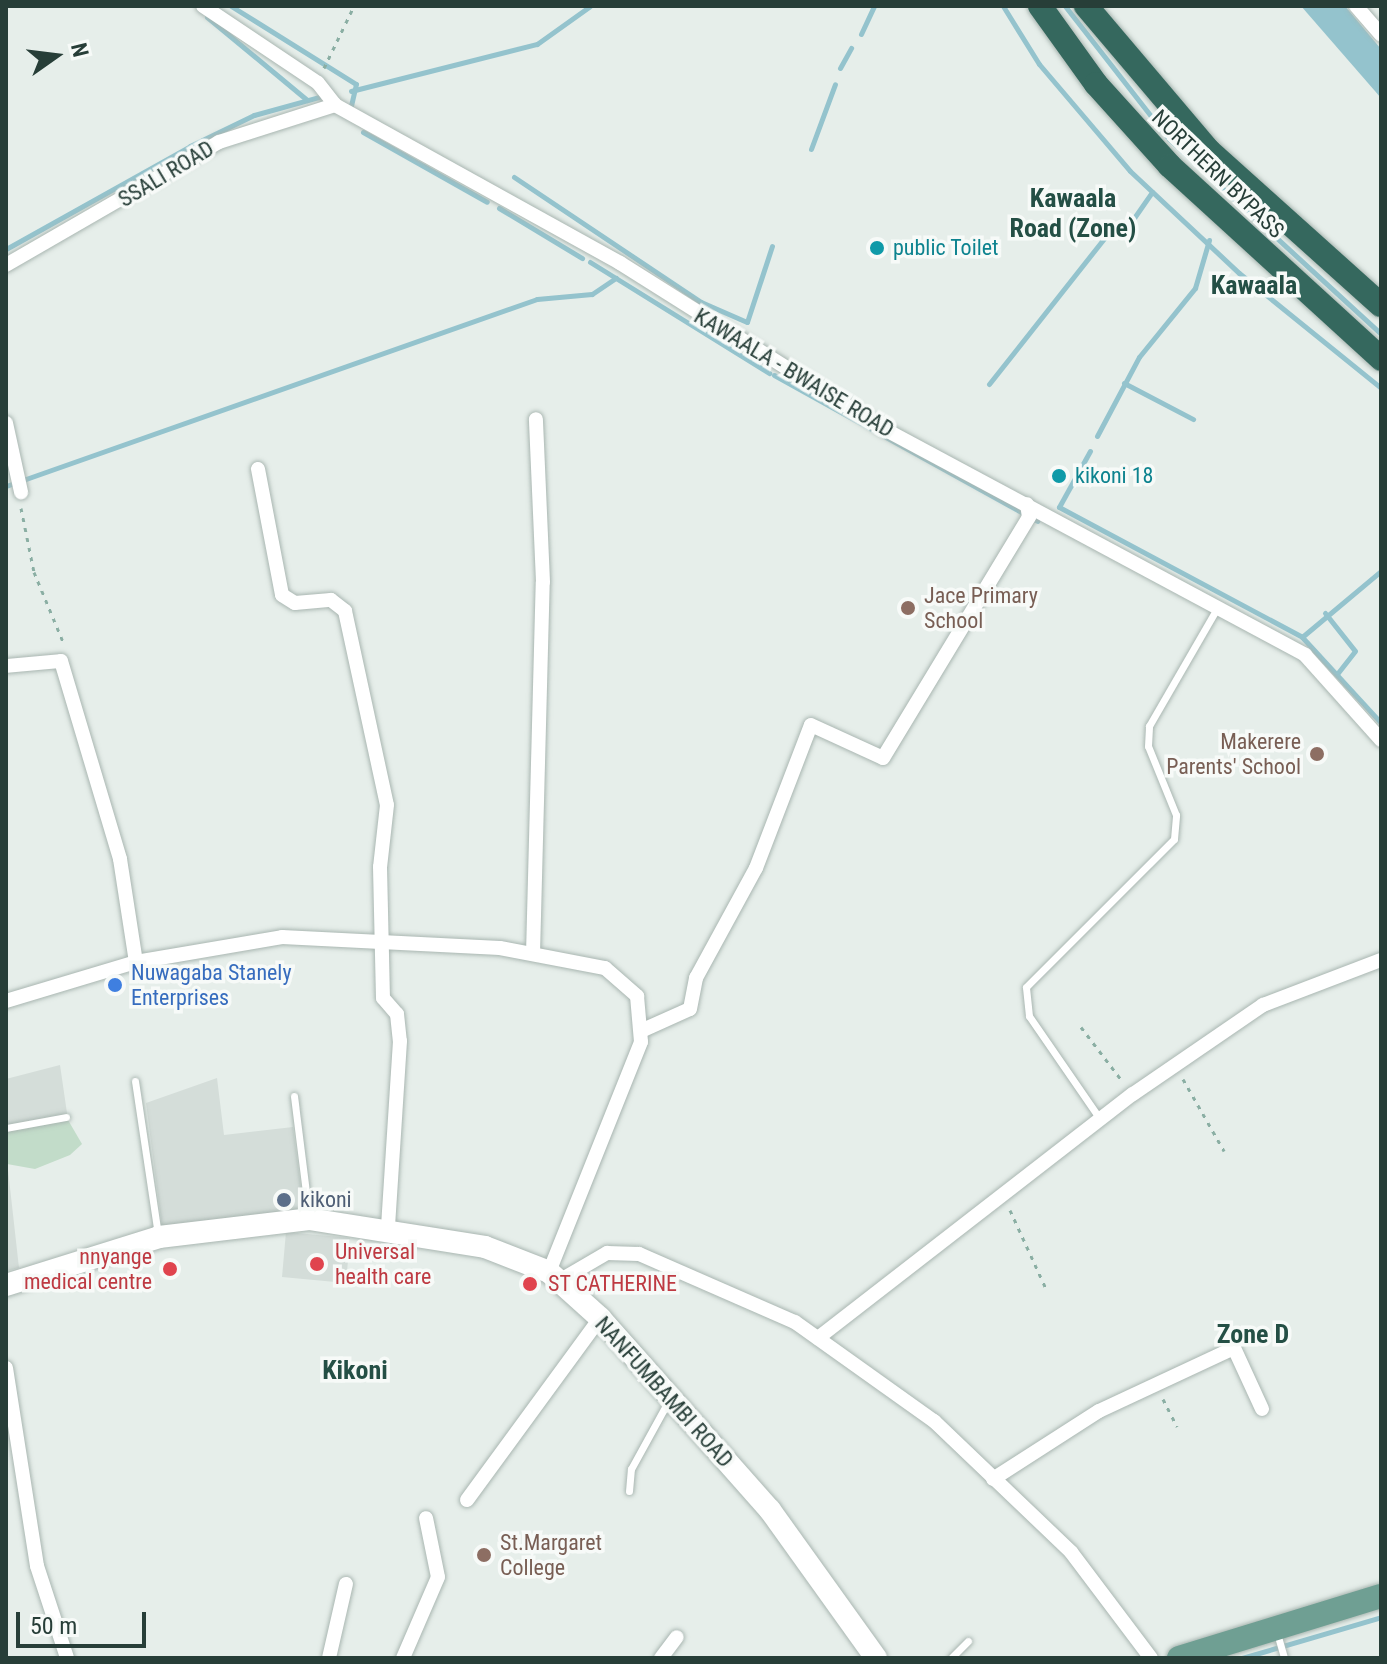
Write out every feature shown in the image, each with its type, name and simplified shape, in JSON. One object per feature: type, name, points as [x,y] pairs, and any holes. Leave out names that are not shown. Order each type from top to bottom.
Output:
[{"type":"highway","name":"NORTHERN BYPASS","points":[[1040,6],[1151,146],[1381,359]]},
{"type":"highway","name":"NORTHERN BYPASS","points":[[1086,6],[1208,150],[1381,305]]},
{"type":"main road","points":[[1179,1658],[1214,1653],[1276,1629],[1381,1596]]},
{"type":"street","name":"KAWAALA - BWAISE ROAD","points":[[203,6],[323,91],[594,248],[778,366],[1305,655],[1381,740]]},
{"type":"street","points":[[1356,6],[1381,35]]},
{"type":"street","name":"SSALI ROAD","points":[[6,265],[219,142],[323,91]]},
{"type":"street","points":[[533,954],[543,582],[536,419]]},
{"type":"street","points":[[6,423],[20,484]]},
{"type":"street","points":[[258,469],[282,595],[295,603],[331,600],[345,611],[387,805],[380,867],[383,998],[397,1014],[400,1041],[388,1227]]},
{"type":"street","points":[[643,1030],[690,1009],[696,978],[756,868],[811,725],[883,758],[1029,517],[1027,504]]},
{"type":"street","points":[[6,666],[60,660],[120,859],[136,962]]},
{"type":"street","points":[[6,1001],[136,962],[257,938],[384,941],[574,958],[621,978],[642,1007],[643,1030],[554,1276]]},
{"type":"street","points":[[818,1338],[1005,1199],[1133,1094],[1177,1069],[1263,1005],[1381,960]]},
{"type":"street","name":"NANFUMBAMBI ROAD","points":[[6,1285],[159,1237],[309,1219],[388,1227],[485,1247],[554,1276],[600,1318],[770,1510],[876,1658]]},
{"type":"street","points":[[554,1276],[607,1253],[639,1254],[818,1338],[934,1421],[1071,1552],[1151,1658]]},
{"type":"street","points":[[467,1500],[600,1318]]},
{"type":"street","points":[[993,1479],[1099,1411],[1234,1348],[1262,1409]]},
{"type":"street","points":[[6,1368],[32,1539],[67,1658]]},
{"type":"street","points":[[403,1658],[438,1577],[426,1518]]},
{"type":"street","points":[[329,1658],[346,1584]]},
{"type":"street","points":[[661,1658],[677,1637]]},
{"type":"lane","points":[[1101,1121],[1029,1016],[1026,987],[1174,839],[1176,815],[1148,746],[1149,726],[1217,608]]},
{"type":"lane","points":[[135,1081],[159,1237]]},
{"type":"lane","points":[[294,1096],[309,1219]]},
{"type":"lane","points":[[6,1128],[66,1117]]},
{"type":"lane","points":[[629,1491],[631,1469],[670,1398]]},
{"type":"lane","points":[[1276,1629],[1284,1658]]},
{"type":"lane","points":[[951,1658],[968,1641]]},
{"type":"path","points":[[323,91],[354,6]]},
{"type":"path","points":[[20,484],[21,526],[65,648],[60,660]]},
{"type":"path","points":[[1081,1027],[1133,1094]]},
{"type":"path","points":[[1177,1069],[1224,1151]]},
{"type":"path","points":[[1005,1199],[1047,1291]]},
{"type":"path","points":[[1156,1385],[1177,1427]]},
{"type":"shaded area","points":[[60,1065],[68,1120],[6,1132],[6,1079]]},
{"type":"shaded area","points":[[217,1078],[224,1135],[293,1127],[304,1211],[162,1227],[146,1103]]},
{"type":"shaded area","points":[[6,1152],[19,1268],[6,1271]]},
{"type":"shaded area","points":[[286,1232],[350,1238],[346,1283],[282,1277]]},
{"type":"green space","points":[[68,1120],[82,1144],[70,1155],[35,1169],[7,1164],[6,1132]]},
{"type":"water","points":[[1301,6],[1345,6],[1381,49],[1381,98]]},
{"type":"waterway","points":[[231,6],[356,84],[351,106]]},
{"type":"waterway","points":[[351,91],[537,44],[590,6]]},
{"type":"waterway","points":[[861,34],[874,6]]},
{"type":"waterway","points":[[1003,6],[1039,64],[1130,171],[1239,273],[1381,388]]},
{"type":"waterway","points":[[1065,6],[1169,139],[1381,334]]},
{"type":"waterway","points":[[207,17],[307,100]]},
{"type":"waterway","points":[[840,68],[851,48]]},
{"type":"waterway","points":[[811,149],[835,84]]},
{"type":"waterway","points":[[6,249],[190,146],[254,115],[319,97]]},
{"type":"waterway","points":[[363,132],[487,202]]},
{"type":"waterway","points":[[514,177],[701,302],[747,322],[772,246]]},
{"type":"waterway","points":[[989,384],[1106,236],[1127,228],[1152,192]]},
{"type":"waterway","points":[[499,208],[582,258]]},
{"type":"waterway","points":[[1097,436],[1139,357],[1195,288],[1209,240]]},
{"type":"waterway","points":[[590,262],[769,373]]},
{"type":"waterway","points":[[6,486],[537,299],[592,294],[616,278]]},
{"type":"waterway","points":[[774,375],[1037,521]]},
{"type":"waterway","points":[[1124,383],[1193,419]]},
{"type":"waterway","points":[[1090,451],[1059,507],[1302,637],[1381,723]]},
{"type":"waterway","points":[[1302,637],[1381,571]]},
{"type":"waterway","points":[[1325,613],[1355,651],[1338,673]]},
{"type":"waterway","points":[[1242,1658],[1381,1617]]},
{"type":"place","name":"public Toilet","points":[[877,248]]},
{"type":"place","name":"kikoni 18","points":[[1059,476]]},
{"type":"place","name":"Jace Primary School","points":[[908,608]]},
{"type":"place","name":"Makerere Parents' School","points":[[1317,754]]},
{"type":"place","name":"Nuwagaba Stanely Enterprises","points":[[115,985]]},
{"type":"place","name":"kikoni","points":[[284,1200]]},
{"type":"place","name":"Universal health care","points":[[317,1264]]},
{"type":"place","name":"nnyange medical centre","points":[[170,1269]]},
{"type":"place","name":"ST CATHERINE","points":[[530,1284]]},
{"type":"place","name":"St.Margaret College","points":[[484,1555]]},
{"type":"district","name":"Kawaala Road (Zone)","points":[[1073,214]]},
{"type":"district","name":"Kawaala","points":[[1254,286]]},
{"type":"district","name":"Zone D","points":[[1253,1335]]},
{"type":"district","name":"Kikoni","points":[[355,1371]]}]
